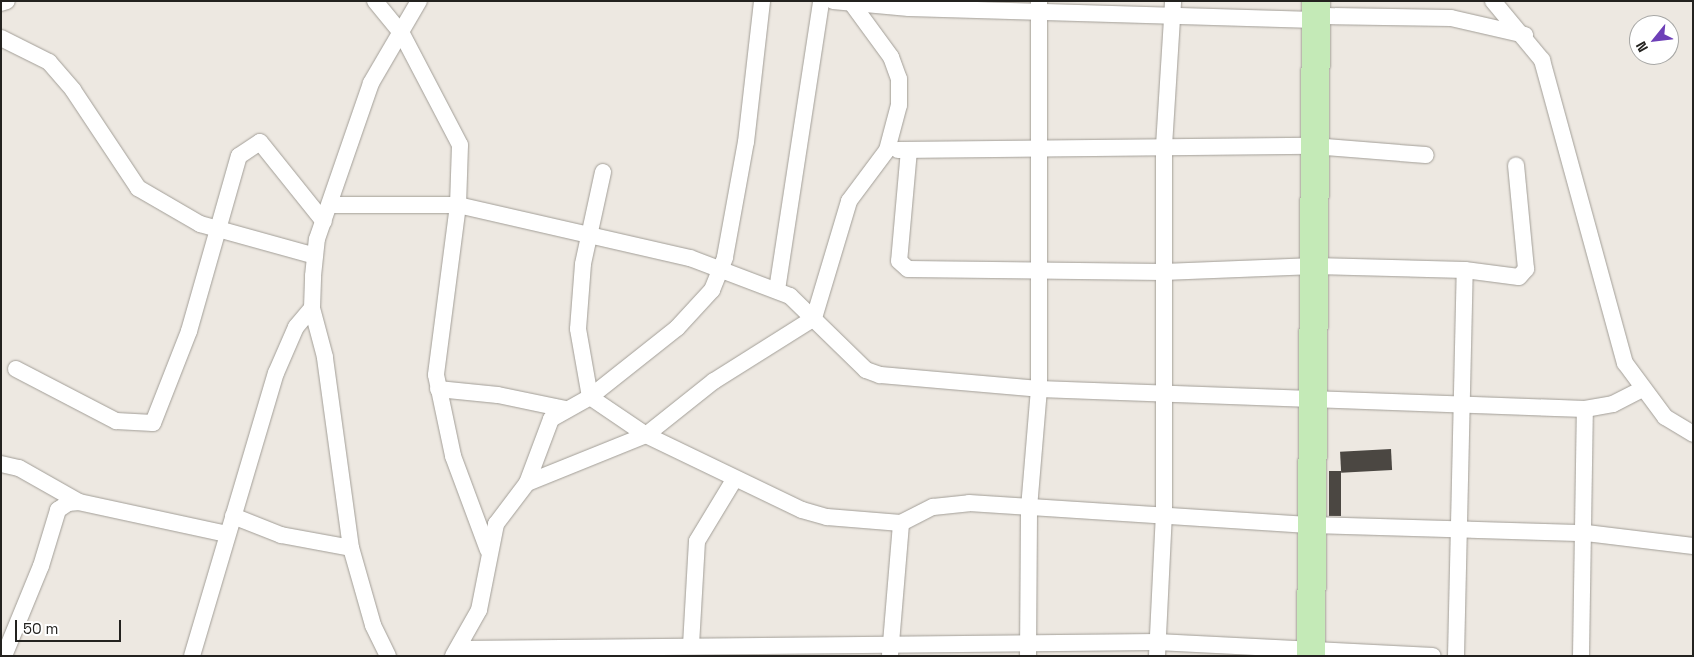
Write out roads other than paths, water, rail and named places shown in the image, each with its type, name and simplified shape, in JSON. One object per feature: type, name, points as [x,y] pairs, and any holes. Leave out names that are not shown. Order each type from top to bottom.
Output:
[{"type":"highway","points":[[1311,653],[1315,266],[1312,146],[1316,11]]},
{"type":"street","points":[[1,3],[7,1]]},
{"type":"street","points":[[375,1],[402,34],[460,145],[458,205],[436,375],[453,456],[488,550]]},
{"type":"street","points":[[388,656],[373,625],[352,548],[325,357],[312,308],[315,256],[324,222],[371,83],[402,34],[419,1]]},
{"type":"street","points":[[762,1],[746,142],[720,269],[703,303],[590,397],[565,409],[551,419],[542,435],[527,483],[506,506],[488,550],[479,610],[457,653],[563,651],[691,645],[806,650],[1028,651],[1157,649],[1433,656]]},
{"type":"street","points":[[777,290],[821,1]]},
{"type":"street","points":[[834,1],[1316,11],[1326,16],[1451,18],[1525,35]]},
{"type":"street","points":[[1493,1],[1525,35],[1542,60],[1602,288],[1625,363],[1641,390],[1665,417],[1693,434]]},
{"type":"street","points":[[527,483],[646,435],[721,377],[814,318],[849,201],[887,150],[896,124],[899,79],[874,29],[850,2]]},
{"type":"street","points":[[1028,651],[1029,508],[1039,389],[1039,5]]},
{"type":"street","points":[[1157,649],[1164,513],[1160,394],[1164,146],[1173,7]]},
{"type":"street","points":[[1,38],[49,62],[73,90],[138,188],[182,216],[220,231],[315,256]]},
{"type":"street","points":[[16,369],[116,421],[153,423],[174,376],[220,231],[239,156],[260,142],[324,222]]},
{"type":"street","points":[[887,150],[1039,147],[1312,146],[1426,155]]},
{"type":"street","points":[[909,150],[901,266],[1039,272],[1163,272],[1315,266],[1465,270],[1524,275],[1516,165]]},
{"type":"street","points":[[603,172],[590,232],[578,329],[590,397],[646,435],[734,480],[827,517],[901,523],[947,504],[1164,513],[1312,525],[1460,531],[1586,533],[1666,546],[1693,546]]},
{"type":"street","points":[[331,205],[458,205],[590,232],[720,269],[777,290],[814,318],[866,370],[880,375],[1039,389],[1313,401],[1585,408],[1613,404],[1641,390]]},
{"type":"street","points":[[1456,656],[1465,270]]},
{"type":"street","points":[[192,656],[276,373],[296,327],[312,308]]},
{"type":"street","points":[[438,389],[498,395],[565,409]]},
{"type":"street","points":[[1581,656],[1586,533],[1585,408]]},
{"type":"street","points":[[1,464],[19,468],[79,502],[227,534]]},
{"type":"street","points":[[691,645],[697,541],[734,480]]},
{"type":"street","points":[[4,656],[41,566],[58,510],[79,502]]},
{"type":"street","points":[[233,516],[281,535],[352,548]]},
{"type":"street","points":[[891,651],[901,523]]}]
